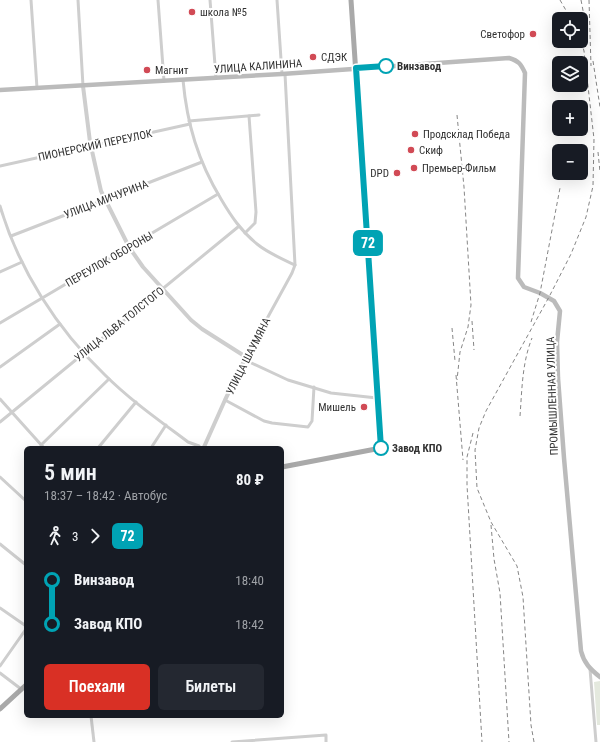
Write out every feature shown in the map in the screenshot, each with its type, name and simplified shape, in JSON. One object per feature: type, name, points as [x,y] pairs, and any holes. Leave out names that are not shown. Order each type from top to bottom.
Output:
[{"type":"main road","points":[[284,467],[381,448],[351,0]]},
{"type":"main road","name":"УЛИЦА КАЛИНИНА","points":[[0,90],[284,74],[509,58],[517,60]]},
{"type":"main road","name":"ПРОМЫШЛЕННАЯ УЛИЦА","points":[[517,60],[521,64],[525,73],[518,278],[524,287],[540,293],[554,301],[560,311],[557,342],[564,458],[581,650],[584,661],[590,669],[600,677]]},
{"type":"main road","points":[[0,709],[24,687]]},
{"type":"street","points":[[31,0],[37,88]]},
{"type":"street","points":[[78,0],[83,86],[91,146],[101,191],[129,247],[143,267],[162,289],[202,329],[246,359],[288,380],[314,388],[331,393],[377,398]]},
{"type":"street","points":[[158,0],[164,81]]},
{"type":"street","points":[[210,0],[216,78]]},
{"type":"street","points":[[277,0],[284,74],[295,265]]},
{"type":"street","points":[[183,80],[190,123],[202,162],[218,194],[238,227],[258,246],[295,265]]},
{"type":"street","name":"ПИОНЕРСКИЙ ПЕРЕУЛОК","points":[[0,166],[190,123],[259,115]]},
{"type":"street","points":[[245,233],[255,223],[256,212],[249,116]]},
{"type":"street","name":"УЛИЦА МИЧУРИНА","points":[[11,236],[202,162]]},
{"type":"street","name":"ПЕРЕУЛОК ОБОРОНЫ","points":[[0,323],[218,194]]},
{"type":"street","points":[[0,206],[22,262],[42,298],[60,324],[84,353],[109,379],[136,402],[188,442],[196,446]]},
{"type":"street","name":"УЛИЦА ЛЬВА ТОЛСТОГО","points":[[0,422],[238,227]]},
{"type":"street","points":[[0,272],[22,262]]},
{"type":"street","name":"УЛИЦА ШАУМЯНА","points":[[206,446],[225,400],[295,265]]},
{"type":"street","points":[[0,367],[60,324]]},
{"type":"street","points":[[44,446],[109,379]]},
{"type":"street","points":[[225,400],[264,421],[308,427],[312,421],[314,388]]},
{"type":"street","points":[[0,399],[42,446]]},
{"type":"street","points":[[100,446],[136,402]]},
{"type":"street","points":[[152,446],[166,425]]},
{"type":"street","points":[[0,477],[24,499]]},
{"type":"street","points":[[0,544],[24,563]]},
{"type":"street","points":[[0,608],[24,625]]},
{"type":"street","points":[[0,666],[24,633]]},
{"type":"street","points":[[590,669],[596,742]]},
{"type":"street","points":[[0,674],[21,689]]},
{"type":"street","points":[[90,718],[94,742]]},
{"type":"street","points":[[232,742],[326,735],[326,742]]},
{"type":"shaded area","points":[[600,681],[600,725],[597,725],[594,682]]},
{"type":"railway","points":[[560,0],[567,12]]},
{"type":"railway","points":[[581,0],[583,12]]},
{"type":"railway","points":[[589,0],[591,66]]},
{"type":"railway","points":[[534,742],[531,725],[523,597],[517,566],[491,522],[477,488],[475,450],[479,428],[486,411],[549,297],[571,254],[586,217],[593,186],[594,139],[583,48]]},
{"type":"railway","points":[[593,61],[600,107]]},
{"type":"railway","points":[[457,115],[464,187],[471,305],[468,327],[460,352],[457,380]]},
{"type":"railway","points":[[598,152],[600,172]]},
{"type":"railway","points":[[531,322],[540,293],[560,188]]},
{"type":"railway","points":[[472,321],[474,350]]},
{"type":"railway","points":[[452,328],[455,361]]},
{"type":"railway","points":[[520,416],[524,367],[532,338]]},
{"type":"railway","points":[[456,375],[463,460]]},
{"type":"railway","points":[[473,433],[467,457],[467,485],[482,742]]},
{"type":"railway","points":[[491,525],[494,559],[500,593],[509,742]]},
{"type":"bus line","name":"72","points":[[381,448],[356,68],[386,66]]},
{"type":"place","name":"школа №5","points":[[192,12]]},
{"type":"place","name":"Светофор","points":[[533,34]]},
{"type":"place","name":"СДЭК","points":[[313,57]]},
{"type":"place","name":"Винзавод","points":[[386,66]]},
{"type":"place","name":"Магнит","points":[[147,70]]},
{"type":"place","name":"Продсклад Победа","points":[[415,134]]},
{"type":"place","name":"Скиф","points":[[411,150]]},
{"type":"place","name":"Премьер-Фильм","points":[[414,168]]},
{"type":"place","name":"DPD","points":[[397,173]]},
{"type":"place","name":"Мишель","points":[[364,407]]},
{"type":"place","name":"Завод КПО","points":[[381,448]]}]
